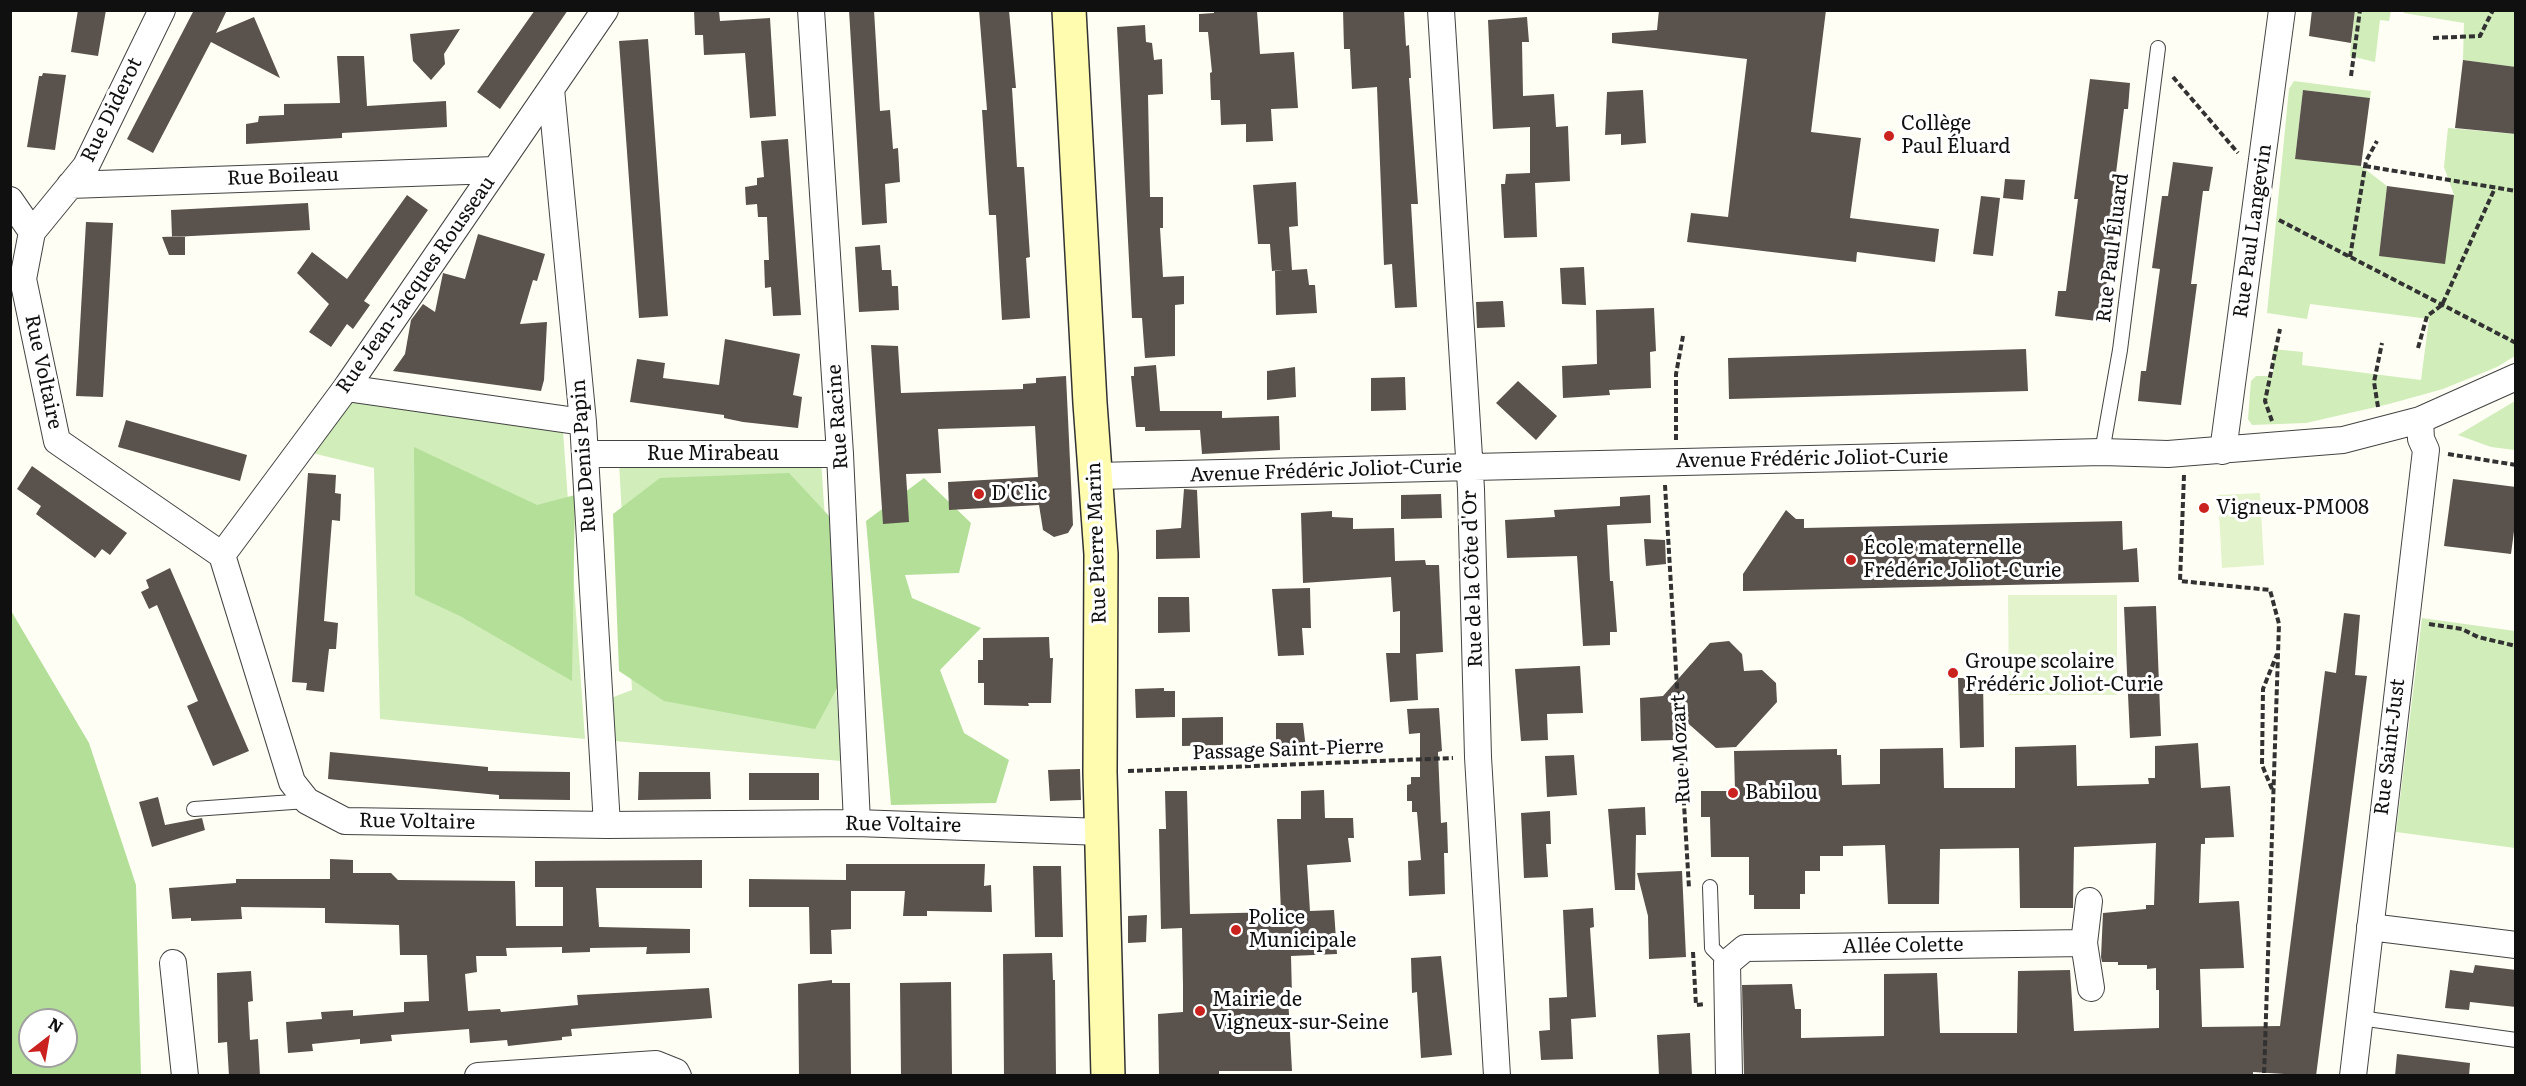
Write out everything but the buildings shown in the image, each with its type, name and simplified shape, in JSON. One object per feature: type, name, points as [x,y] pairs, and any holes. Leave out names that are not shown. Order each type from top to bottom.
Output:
[{"type":"street","name":"Rue Diderot","points":[[32,232],[86,166],[162,10]]},
{"type":"street","name":"Rue Jean-Jacques Rousseau","points":[[222,555],[346,388],[605,10]]},
{"type":"street","name":"Rue Racine","points":[[811,10],[840,453],[857,823]]},
{"type":"street","name":"Rue Pierre Marin","points":[[1069,10],[1089,391],[1101,554],[1100,772],[1108,1076]]},
{"type":"street","name":"Rue de la Côte d'Or","points":[[1441,10],[1468,467],[1478,757],[1497,1076]]},
{"type":"street","name":"Rue Paul Langevin","points":[[2223,450],[2282,10]]},
{"type":"street","name":"Rue Denis Papin","points":[[551,88],[583,422],[607,825]]},
{"type":"street","name":"Rue Boileau","points":[[70,185],[495,170]]},
{"type":"street","points":[[10,200],[32,232]]},
{"type":"street","name":"Rue Voltaire","points":[[32,232],[23,279],[57,441],[222,555],[292,782],[307,801],[345,821],[607,825],[857,823],[1102,832]]},
{"type":"street","name":"Avenue Frédéric Joliot-Curie","points":[[1096,476],[2102,452],[2185,453],[2343,440],[2420,420],[2516,377]]},
{"type":"street","points":[[346,388],[583,422]]},
{"type":"street","name":"Rue Saint-Just","points":[[2353,1076],[2426,450],[2421,439],[2420,420]]},
{"type":"street","name":"Rue Mirabeau","points":[[585,454],[840,453]]},
{"type":"street","points":[[2089,901],[2084,943],[2091,988]]},
{"type":"street","points":[[2370,927],[2516,945]]},
{"type":"street","name":"Allée Colette","points":[[1727,963],[1746,948],[2084,943]]},
{"type":"street","points":[[173,963],[185,1076]]},
{"type":"street","points":[[1727,963],[1729,1076]]},
{"type":"street","points":[[478,1076],[656,1064],[676,1072],[678,1076]]},
{"type":"lane","name":"Rue Paul Éluard","points":[[2102,452],[2120,350],[2157,53]]},
{"type":"lane","points":[[194,809],[307,801]]},
{"type":"lane","points":[[1710,887],[1712,948],[1727,963]]},
{"type":"lane","points":[[2360,1018],[2516,1040]]},
{"type":"path","points":[[2351,76],[2360,10]]},
{"type":"path","points":[[2433,38],[2480,36],[2493,10]]},
{"type":"path","points":[[2157,53],[2242,157],[2261,167]]},
{"type":"path","points":[[2350,257],[2365,166],[2377,141]]},
{"type":"path","points":[[2365,166],[2516,191]]},
{"type":"path","points":[[2418,348],[2427,316],[2442,305],[2495,188]]},
{"type":"path","points":[[2256,208],[2516,343]]},
{"type":"path","points":[[2279,445],[2265,401],[2280,329]]},
{"type":"path","name":"Rue Mozart","points":[[1683,336],[1676,374],[1670,462],[1690,899]]},
{"type":"path","points":[[2382,343],[2374,382],[2377,402],[2386,429]]},
{"type":"path","points":[[2426,450],[2516,465]]},
{"type":"path","points":[[2185,453],[2180,581],[2270,590],[2278,624],[2264,1076]]},
{"type":"path","points":[[2405,620],[2463,629],[2478,637],[2516,646]]},
{"type":"path","points":[[2273,792],[2262,765],[2263,689],[2278,651]]},
{"type":"path","name":"Passage Saint-Pierre","points":[[1100,772],[1478,757]]},
{"type":"path","points":[[1693,946],[1696,1005],[1727,1004]]},
{"type":"green space","points":[[2404,10],[2515,11],[2515,67],[2463,60],[2464,23],[2404,13]]},
{"type":"green space","points":[[2355,11],[2391,11],[2389,21],[2380,20],[2375,62],[2350,56]]},
{"type":"green space","points":[[2294,81],[2371,91],[2370,98],[2303,90],[2295,158],[2361,166],[2387,186],[2379,256],[2454,195],[2444,167],[2448,128],[2515,134],[2515,356],[2497,367],[2443,389],[2389,404],[2306,423],[2252,425],[2248,419],[2251,381],[2256,376],[2273,376],[2273,349],[2303,352],[2302,365],[2421,380],[2429,319],[2310,304],[2307,319],[2267,313],[2289,89]]},
{"type":"green space","points":[[349,401],[563,431],[585,739],[380,719],[374,468],[312,453]]},
{"type":"green space","points":[[2515,401],[2515,450],[2491,447],[2458,435]]},
{"type":"green space","points":[[414,447],[537,505],[575,495],[572,681],[460,616],[415,595]]},
{"type":"green space","points":[[821,459],[841,761],[614,741],[611,698],[632,690],[619,463]]},
{"type":"green space","points":[[789,473],[829,516],[843,677],[815,729],[664,701],[619,671],[613,514],[660,478]]},
{"type":"green space","points":[[924,478],[971,523],[959,573],[905,575],[912,598],[981,628],[940,670],[964,733],[1009,760],[996,803],[891,805],[866,521]]},
{"type":"green space","points":[[2260,493],[2264,565],[2222,568],[2218,495]]},
{"type":"green space","points":[[2008,595],[2117,595],[2117,695],[2009,695]]},
{"type":"green space","points":[[10,609],[89,743],[136,885],[141,1075],[11,1075]]},
{"type":"green space","points":[[2422,618],[2515,631],[2515,848],[2396,832]]},
{"type":"place","name":"Collège Paul Éluard","points":[[1889,136]]},
{"type":"place","name":"D'Clic","points":[[979,494]]},
{"type":"place","name":"Vigneux-PM008","points":[[2204,508]]},
{"type":"place","name":"École maternelle Frédéric Joliot-Curie","points":[[1851,560]]},
{"type":"place","name":"Groupe scolaire Frédéric Joliot-Curie","points":[[1953,673]]},
{"type":"place","name":"Babilou","points":[[1733,793]]},
{"type":"place","name":"Police Municipale","points":[[1236,930]]},
{"type":"place","name":"Mairie de Vigneux-sur-Seine","points":[[1200,1011]]}]
